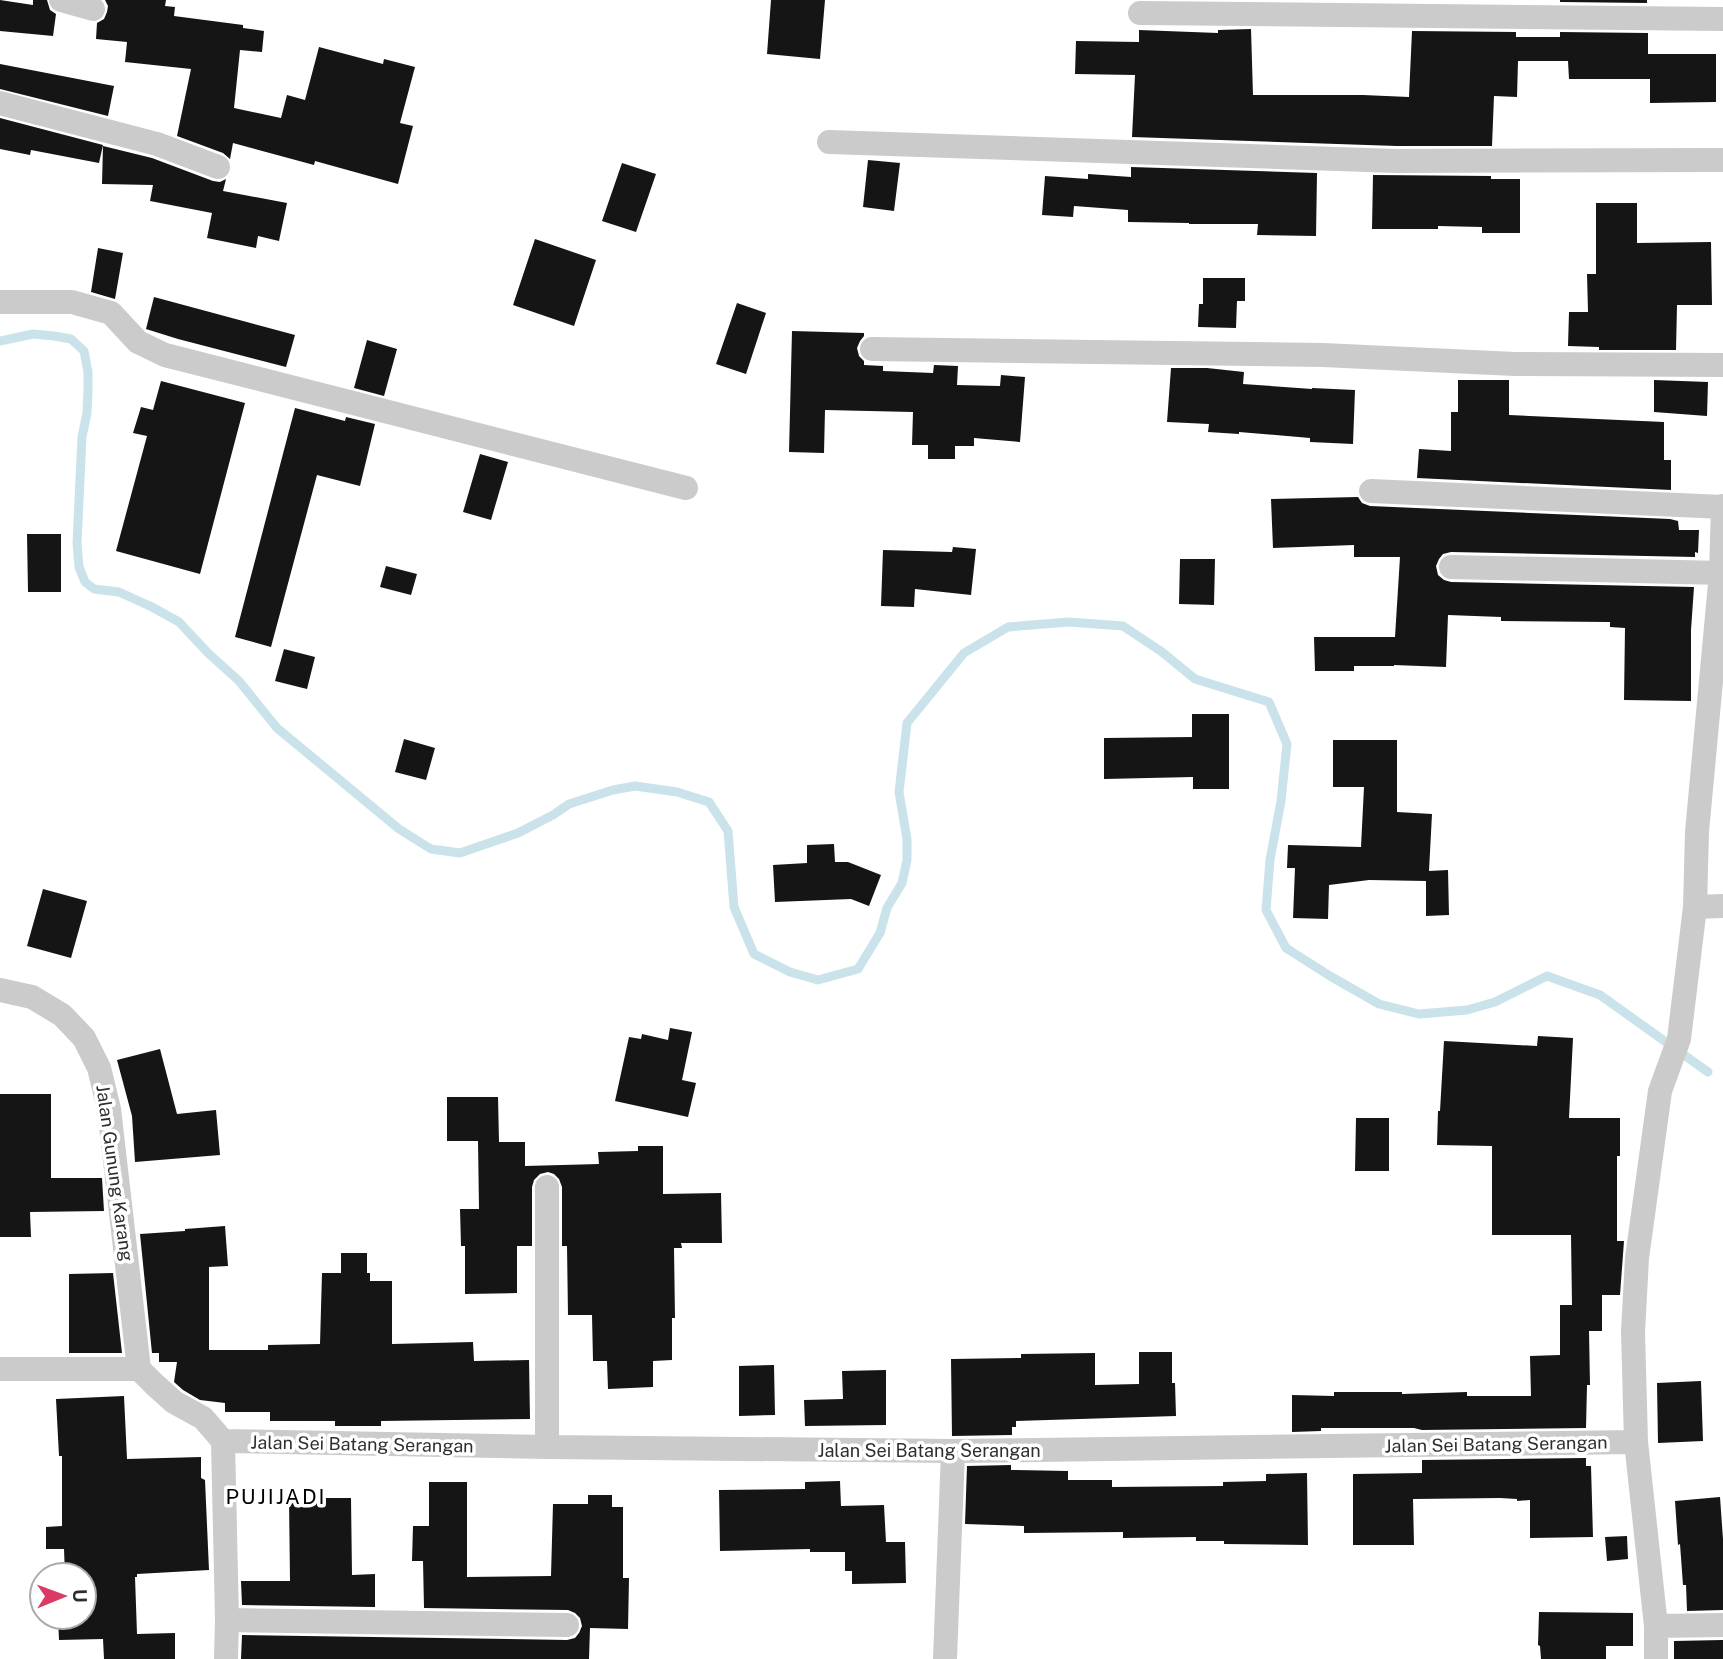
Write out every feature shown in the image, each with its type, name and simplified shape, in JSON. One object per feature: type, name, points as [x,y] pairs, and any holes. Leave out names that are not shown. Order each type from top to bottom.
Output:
[{"type":"street","points":[[61,0],[93,9]]},
{"type":"street","points":[[1140,13],[1723,19]]},
{"type":"street","points":[[0,103],[157,144],[218,167]]},
{"type":"street","points":[[828,142],[1397,161],[1723,160]]},
{"type":"street","points":[[0,302],[72,302],[111,313],[138,342],[165,355],[686,488]]},
{"type":"street","points":[[872,349],[1323,355],[1515,364],[1723,365]]},
{"type":"street","points":[[1371,491],[1723,506],[1722,573],[1697,832],[1695,907],[1679,1038],[1660,1091],[1637,1258],[1633,1332],[1636,1442],[1656,1626],[1656,1659]]},
{"type":"street","points":[[1451,567],[1722,573]]},
{"type":"street","points":[[1695,907],[1723,906]]},
{"type":"street","name":"Jalan Gunung Karang","points":[[0,990],[32,997],[62,1015],[84,1038],[99,1069],[110,1109],[139,1369]]},
{"type":"street","points":[[547,1187],[547,1447]]},
{"type":"street","points":[[0,1369],[139,1369],[174,1402],[203,1418],[223,1441],[226,1659]]},
{"type":"street","name":"Jalan Sei Batang Serangan","points":[[223,1441],[953,1451],[1636,1442]]},
{"type":"street","points":[[945,1659],[953,1451]]},
{"type":"street","points":[[227,1620],[566,1625]]},
{"type":"street","points":[[1656,1626],[1723,1625]]},
{"type":"building","points":[[0,0],[33,5],[33,0],[47,0],[50,10],[56,14],[53,36],[0,31]]},
{"type":"building","points":[[105,0],[166,0],[165,6],[175,7],[174,16],[243,25],[243,28],[264,31],[262,52],[240,50],[234,108],[281,118],[287,95],[305,100],[319,47],[383,64],[384,59],[415,67],[400,123],[413,126],[398,184],[315,161],[314,165],[233,143],[230,159],[223,153],[177,136],[191,69],[125,62],[127,42],[96,39],[97,23],[104,19],[107,12]]},
{"type":"building","points":[[771,0],[825,0],[820,59],[767,54]]},
{"type":"building","points":[[1647,0],[1647,3],[1560,2]]},
{"type":"building","points":[[1251,29],[1253,95],[1409,97],[1412,31],[1516,32],[1516,37],[1560,37],[1560,32],[1648,33],[1648,54],[1716,54],[1716,102],[1650,103],[1650,79],[1569,79],[1568,61],[1518,61],[1517,97],[1494,96],[1492,146],[1397,146],[1132,137],[1135,75],[1075,74],[1076,41],[1139,42],[1139,30],[1218,33],[1218,30]]},
{"type":"building","points":[[0,64],[114,86],[108,116],[0,89]]},
{"type":"building","points":[[0,118],[103,145],[99,163],[31,150],[30,155],[0,149]]},
{"type":"building","points":[[103,146],[152,158],[213,181],[226,179],[223,191],[287,203],[279,241],[258,236],[256,248],[207,238],[212,213],[150,201],[153,185],[102,184]]},
{"type":"building","points":[[868,160],[900,163],[894,211],[863,207]]},
{"type":"building","points":[[622,163],[656,174],[636,232],[602,221]]},
{"type":"building","points":[[1131,167],[1317,173],[1316,236],[1257,235],[1258,224],[1128,222],[1128,210],[1074,206],[1073,217],[1042,215],[1045,176],[1088,179],[1088,174],[1131,177]]},
{"type":"building","points":[[1373,175],[1491,176],[1491,179],[1520,179],[1520,233],[1482,233],[1482,227],[1372,229]]},
{"type":"building","points":[[1596,203],[1637,203],[1637,243],[1711,242],[1712,305],[1677,305],[1676,350],[1599,350],[1599,347],[1568,346],[1569,312],[1588,312],[1587,274],[1596,274]]},
{"type":"building","points":[[535,239],[596,260],[574,326],[513,305]]},
{"type":"building","points":[[98,248],[123,253],[115,299],[91,292]]},
{"type":"building","points":[[1203,278],[1245,278],[1245,301],[1237,301],[1236,328],[1198,327],[1199,304],[1203,304]]},
{"type":"building","points":[[154,297],[295,335],[286,367],[146,329]]},
{"type":"building","points":[[737,303],[766,313],[746,374],[716,364]]},
{"type":"building","points":[[792,331],[864,333],[857,348],[859,356],[864,365],[883,366],[883,371],[933,373],[934,365],[958,366],[957,385],[1000,386],[1001,375],[1025,377],[1020,442],[974,438],[974,446],[955,446],[955,459],[928,459],[928,445],[912,445],[913,412],[825,410],[824,453],[789,452]]},
{"type":"building","points":[[367,340],[397,349],[384,396],[354,388]]},
{"type":"building","points":[[1171,368],[1244,372],[1243,384],[1355,390],[1353,444],[1310,442],[1310,438],[1239,432],[1208,432],[1209,424],[1167,422]]},
{"type":"building","points":[[1458,380],[1509,380],[1509,415],[1664,422],[1664,460],[1671,460],[1671,490],[1417,478],[1419,449],[1451,451],[1451,412],[1458,412]]},
{"type":"building","points":[[1654,380],[1708,382],[1707,416],[1654,412]]},
{"type":"building","points":[[161,381],[245,403],[200,574],[116,551],[147,436],[133,433],[141,407],[153,410]]},
{"type":"building","points":[[295,408],[345,421],[346,417],[375,424],[360,486],[317,475],[271,647],[235,637]]},
{"type":"building","points":[[480,454],[508,462],[491,520],[463,512]]},
{"type":"building","points":[[1358,497],[1362,503],[1370,506],[1670,519],[1678,521],[1679,530],[1699,530],[1698,553],[1695,552],[1695,557],[1451,552],[1443,554],[1436,566],[1438,575],[1451,582],[1694,587],[1691,701],[1624,700],[1625,628],[1610,627],[1610,622],[1501,621],[1501,617],[1448,615],[1446,667],[1354,666],[1354,671],[1315,671],[1314,637],[1395,637],[1400,557],[1354,557],[1354,545],[1273,548],[1271,499]]},
{"type":"building","points":[[27,534],[61,534],[61,592],[28,592]]},
{"type":"building","points":[[953,547],[976,549],[971,595],[915,589],[914,607],[881,606],[883,550],[952,552]]},
{"type":"building","points":[[1180,559],[1215,559],[1214,605],[1179,604]]},
{"type":"building","points":[[386,566],[417,574],[411,595],[380,587]]},
{"type":"building","points":[[284,649],[315,657],[307,689],[275,681]]},
{"type":"building","points":[[1192,714],[1229,714],[1229,789],[1193,789],[1193,777],[1104,779],[1104,738],[1192,737]]},
{"type":"building","points":[[404,739],[435,748],[426,780],[395,772]]},
{"type":"building","points":[[1333,740],[1397,740],[1397,812],[1432,814],[1429,871],[1448,870],[1449,915],[1426,916],[1426,881],[1369,880],[1329,885],[1328,919],[1293,918],[1295,868],[1287,868],[1288,845],[1361,847],[1364,787],[1333,787]]},
{"type":"building","points":[[834,844],[835,862],[848,862],[881,875],[869,906],[851,899],[775,902],[773,865],[807,863],[807,845]]},
{"type":"building","points":[[43,889],[87,901],[71,958],[27,946]]},
{"type":"building","points":[[670,1028],[692,1032],[682,1080],[696,1083],[688,1117],[615,1101],[629,1037],[641,1039],[642,1034],[668,1040]]},
{"type":"building","points":[[1538,1036],[1573,1038],[1569,1118],[1620,1118],[1617,1241],[1624,1241],[1620,1295],[1602,1295],[1602,1331],[1589,1331],[1590,1385],[1587,1385],[1586,1428],[1321,1428],[1321,1431],[1292,1432],[1292,1395],[1334,1396],[1334,1392],[1467,1392],[1467,1396],[1531,1396],[1530,1356],[1560,1355],[1560,1305],[1572,1305],[1571,1235],[1492,1235],[1492,1146],[1437,1145],[1444,1041],[1537,1046]]},
{"type":"building","points":[[160,1049],[177,1114],[216,1110],[220,1155],[135,1162],[132,1116],[117,1060]]},
{"type":"building","points":[[0,1094],[51,1094],[51,1178],[102,1178],[104,1211],[30,1212],[31,1237],[0,1237]]},
{"type":"building","points":[[447,1097],[498,1097],[499,1142],[525,1142],[525,1166],[599,1164],[598,1152],[638,1151],[638,1146],[663,1146],[663,1194],[721,1193],[722,1243],[681,1243],[682,1248],[674,1248],[675,1318],[672,1318],[672,1360],[653,1361],[653,1387],[608,1389],[607,1361],[593,1361],[592,1315],[568,1315],[567,1246],[562,1246],[562,1187],[554,1174],[540,1174],[534,1180],[532,1246],[517,1246],[517,1293],[465,1294],[465,1246],[461,1246],[460,1209],[479,1209],[478,1141],[447,1141]]},
{"type":"building","points":[[1356,1118],[1389,1118],[1389,1171],[1355,1171]]},
{"type":"building","points":[[225,1226],[228,1266],[209,1267],[209,1350],[268,1350],[268,1345],[320,1344],[322,1273],[341,1273],[341,1253],[367,1253],[367,1273],[370,1273],[370,1281],[392,1281],[392,1344],[473,1342],[474,1361],[529,1360],[530,1419],[381,1421],[381,1426],[335,1426],[335,1421],[270,1421],[270,1412],[225,1412],[225,1403],[200,1400],[183,1390],[174,1382],[177,1362],[159,1362],[159,1353],[152,1353],[140,1234]]},
{"type":"building","points":[[113,1273],[122,1353],[69,1353],[69,1274]]},
{"type":"building","points":[[1139,1352],[1172,1352],[1176,1416],[1016,1421],[1016,1427],[1012,1427],[1012,1435],[952,1436],[951,1359],[1095,1353],[1095,1385],[1139,1384]]},
{"type":"building","points":[[774,1365],[775,1415],[739,1416],[739,1366]]},
{"type":"building","points":[[886,1370],[886,1425],[805,1426],[804,1400],[843,1399],[842,1371]]},
{"type":"building","points":[[1701,1381],[1703,1441],[1658,1443],[1657,1383]]},
{"type":"building","points":[[124,1396],[127,1459],[201,1457],[201,1478],[205,1480],[209,1570],[137,1574],[135,1577],[137,1634],[175,1633],[175,1659],[104,1659],[103,1639],[59,1640],[59,1631],[98,1631],[98,1561],[64,1561],[64,1549],[46,1549],[46,1527],[62,1526],[62,1456],[59,1456],[56,1399]]},
{"type":"building","points":[[1586,1458],[1586,1466],[1591,1466],[1593,1537],[1530,1538],[1530,1500],[1413,1499],[1414,1545],[1353,1545],[1353,1474],[1422,1473],[1422,1460]]},
{"type":"building","points":[[1011,1465],[1011,1470],[1068,1471],[1068,1480],[1112,1480],[1112,1487],[1223,1486],[1223,1482],[1266,1481],[1266,1474],[1307,1473],[1308,1545],[1224,1544],[1224,1541],[1196,1541],[1196,1537],[1123,1538],[1123,1532],[1024,1533],[1024,1526],[965,1524],[967,1466]]},
{"type":"building","points":[[840,1481],[841,1506],[884,1505],[886,1542],[905,1542],[906,1583],[852,1584],[852,1571],[845,1571],[845,1552],[810,1552],[810,1549],[720,1551],[719,1490],[805,1489],[805,1482]]},
{"type":"building","points":[[429,1482],[467,1482],[467,1577],[551,1576],[553,1504],[588,1504],[588,1495],[612,1495],[612,1507],[623,1507],[623,1578],[629,1578],[628,1629],[590,1628],[589,1659],[241,1659],[242,1635],[575,1638],[582,1626],[580,1618],[568,1610],[424,1608],[423,1561],[412,1561],[413,1526],[429,1526]]},
{"type":"building","points":[[1720,1497],[1723,1610],[1687,1611],[1675,1501]]},
{"type":"building","points":[[289,1498],[351,1498],[352,1575],[375,1574],[375,1607],[242,1605],[241,1581],[290,1581]]},
{"type":"building","points":[[1627,1536],[1628,1559],[1607,1561],[1605,1537]]},
{"type":"building","points":[[1539,1612],[1633,1613],[1633,1646],[1606,1646],[1606,1659],[1541,1659],[1538,1645]]},
{"type":"building","points":[[1723,1640],[1723,1659],[1674,1659],[1674,1641]]},
{"type":"waterway","points":[[0,341],[33,334],[54,336],[71,339],[84,351],[88,389],[82,437],[77,543],[79,567],[85,582],[94,589],[119,592],[179,622],[239,681],[277,728],[399,829],[431,849],[460,853],[518,833],[569,804],[613,790],[635,786],[677,792],[709,802],[728,831],[734,907],[754,954],[790,972],[818,980],[858,969],[880,933],[887,908],[902,883],[907,860],[907,839],[899,792],[907,723],[964,653],[1008,627],[1069,622],[1123,626],[1162,652],[1195,679],[1269,702],[1287,744],[1281,801],[1270,860],[1266,910],[1286,948],[1379,1004],[1419,1014],[1467,1010],[1495,1002],[1547,976],[1600,995],[1708,1072]]},
{"type":"district","name":"PUJIJADI","points":[[276,1496]]}]
